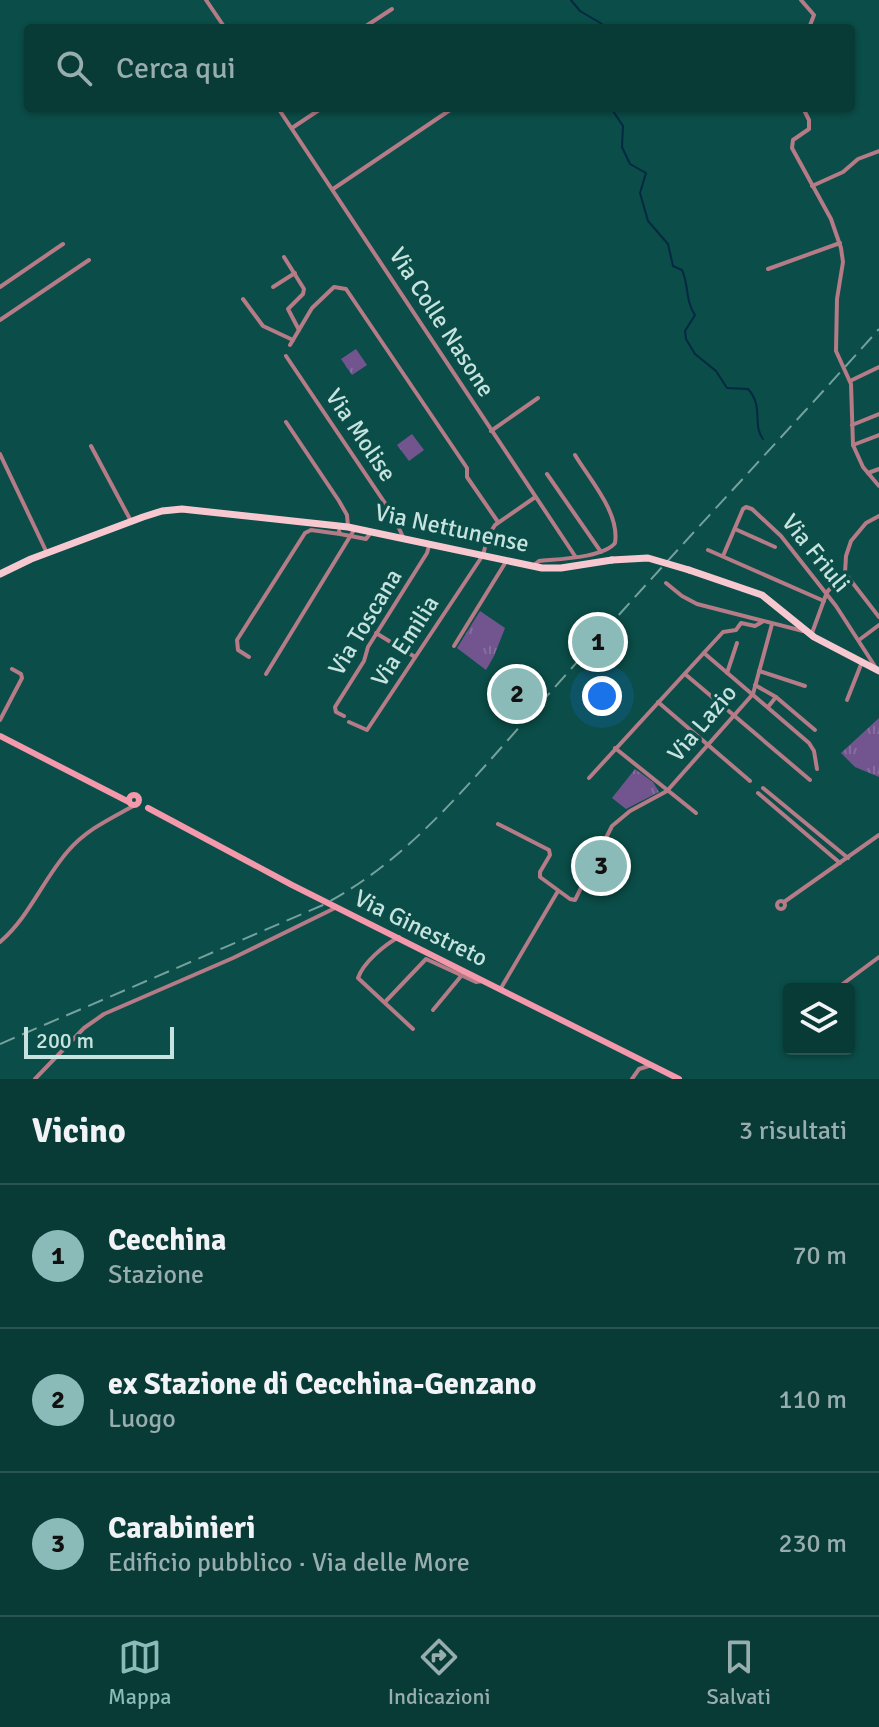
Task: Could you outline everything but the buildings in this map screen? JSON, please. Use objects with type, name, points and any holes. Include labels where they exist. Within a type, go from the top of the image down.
[{"type":"main road","name":"Via Nettunense","points":[[0,574],[131,521],[162,511],[187,509],[339,530],[372,531],[533,567],[561,568],[648,558],[762,595],[808,633],[878,670]]},
{"type":"street","points":[[206,0],[222,24]]},
{"type":"street","points":[[801,0],[814,15],[811,24]]},
{"type":"street","points":[[369,24],[392,9]]},
{"type":"street","name":"Via Colle Nasone","points":[[281,112],[575,556]]},
{"type":"street","points":[[292,128],[316,112]]},
{"type":"street","points":[[333,189],[447,112]]},
{"type":"street","points":[[804,112],[809,126],[807,131],[793,140],[791,146],[833,223],[840,243],[843,262],[837,299],[836,348],[838,360],[850,381],[853,445],[879,486]]},
{"type":"street","points":[[812,186],[843,172],[856,160],[879,151]]},
{"type":"street","points":[[768,269],[840,243]]},
{"type":"street","points":[[0,287],[63,244]]},
{"type":"street","points":[[284,257],[305,290],[287,310],[299,330]]},
{"type":"street","points":[[0,320],[89,260]]},
{"type":"street","points":[[273,287],[295,273]]},
{"type":"street","points":[[243,299],[261,324],[291,343],[312,308],[333,288],[341,287],[348,291],[467,468],[467,477],[498,522],[534,497]]},
{"type":"street","name":"Via Molise","points":[[286,356],[392,512],[403,537]]},
{"type":"street","points":[[850,381],[879,367]]},
{"type":"street","points":[[491,431],[538,398]]},
{"type":"street","points":[[852,425],[879,414]]},
{"type":"street","points":[[266,674],[352,530],[339,501],[286,422]]},
{"type":"street","points":[[853,445],[879,435]]},
{"type":"street","points":[[91,446],[131,521]]},
{"type":"street","points":[[0,454],[47,553]]},
{"type":"street","points":[[533,567],[538,562],[601,552],[612,547],[616,537],[612,516],[575,455]]},
{"type":"street","points":[[868,473],[879,469]]},
{"type":"street","points":[[547,474],[601,552]]},
{"type":"street","name":"Via Friuli","points":[[735,529],[746,507],[771,524],[859,640],[878,670]]},
{"type":"street","points":[[666,583],[697,604],[808,633],[826,595],[845,573],[851,541],[866,523],[879,516]]},
{"type":"street","name":"Via Emilia","points":[[349,722],[367,730],[483,555],[488,536],[498,522]]},
{"type":"street","points":[[723,556],[735,529],[775,547]]},
{"type":"street","points":[[249,657],[238,650],[237,640],[305,533],[311,530],[339,530]]},
{"type":"street","name":"Via Toscana","points":[[344,716],[336,712],[335,707],[364,661],[367,648],[427,553],[429,543]]},
{"type":"street","points":[[708,550],[824,601]]},
{"type":"street","points":[[454,646],[507,560]]},
{"type":"street","points":[[845,573],[879,617]]},
{"type":"street","points":[[817,599],[821,589]]},
{"type":"street","points":[[589,778],[724,631],[736,630],[743,622],[755,626],[762,622]]},
{"type":"street","name":"Via Lazio","points":[[558,891],[576,899],[608,831],[622,816],[667,791],[753,694],[772,624]]},
{"type":"street","points":[[859,640],[879,625]]},
{"type":"street","points":[[376,633],[415,657]]},
{"type":"street","points":[[727,673],[737,643]]},
{"type":"street","points":[[704,653],[811,746],[817,769]]},
{"type":"street","points":[[847,700],[862,662]]},
{"type":"street","points":[[0,720],[22,678],[12,669]]},
{"type":"street","points":[[759,671],[805,686]]},
{"type":"street","points":[[685,674],[810,780]]},
{"type":"street","points":[[755,685],[776,697],[815,730]]},
{"type":"street","points":[[768,707],[776,697]]},
{"type":"street","points":[[658,702],[750,781]]},
{"type":"street","name":"Via Ginestreto","points":[[0,736],[148,808],[679,1079]]},
{"type":"street","points":[[615,748],[696,813]]},
{"type":"street","points":[[763,788],[848,858]]},
{"type":"street","points":[[758,793],[840,863]]},
{"type":"street","points":[[0,942],[22,920],[70,849],[87,833],[134,802]]},
{"type":"street","points":[[498,824],[550,851],[539,876],[558,891],[501,988]]},
{"type":"street","points":[[784,902],[879,835]]},
{"type":"street","points":[[829,871],[832,856]]},
{"type":"street","points":[[35,1079],[84,1028],[104,1014],[233,958],[337,907]]},
{"type":"street","points":[[399,937],[377,954],[358,977],[413,1029]]},
{"type":"street","points":[[844,983],[879,957]]},
{"type":"street","points":[[386,1001],[426,959],[478,982],[484,980]]},
{"type":"street","points":[[433,1010],[462,975]]},
{"type":"street","points":[[632,1079],[639,1069],[652,1065]]},
{"type":"green space","points":[[356,349],[367,365],[352,375],[341,359]]},
{"type":"green space","points":[[412,434],[424,450],[409,461],[397,445]]},
{"type":"green space","points":[[480,611],[505,628],[486,670],[457,648]]},
{"type":"green space","points":[[879,718],[879,777],[855,767],[841,753]]},
{"type":"green space","points":[[635,769],[653,782],[659,792],[626,809],[612,798]]},
{"type":"waterway","points":[[571,0],[580,11],[602,24]]},
{"type":"waterway","points":[[614,112],[623,126],[622,147],[630,164],[646,173],[640,193],[648,221],[668,244],[673,266],[682,270],[684,276],[695,315],[685,331],[686,339],[695,354],[716,371],[727,388],[748,389],[753,395],[758,428],[763,439]]},
{"type":"railway","points":[[0,1044],[323,905],[397,855],[460,793],[879,329]]},
{"type":"place","name":"Cecchina","points":[[598,642]]},
{"type":"place","name":"ex Stazione di Cecchina-Genzano","points":[[517,694]]},
{"type":"place","name":"Carabinieri","points":[[601,866]]}]
